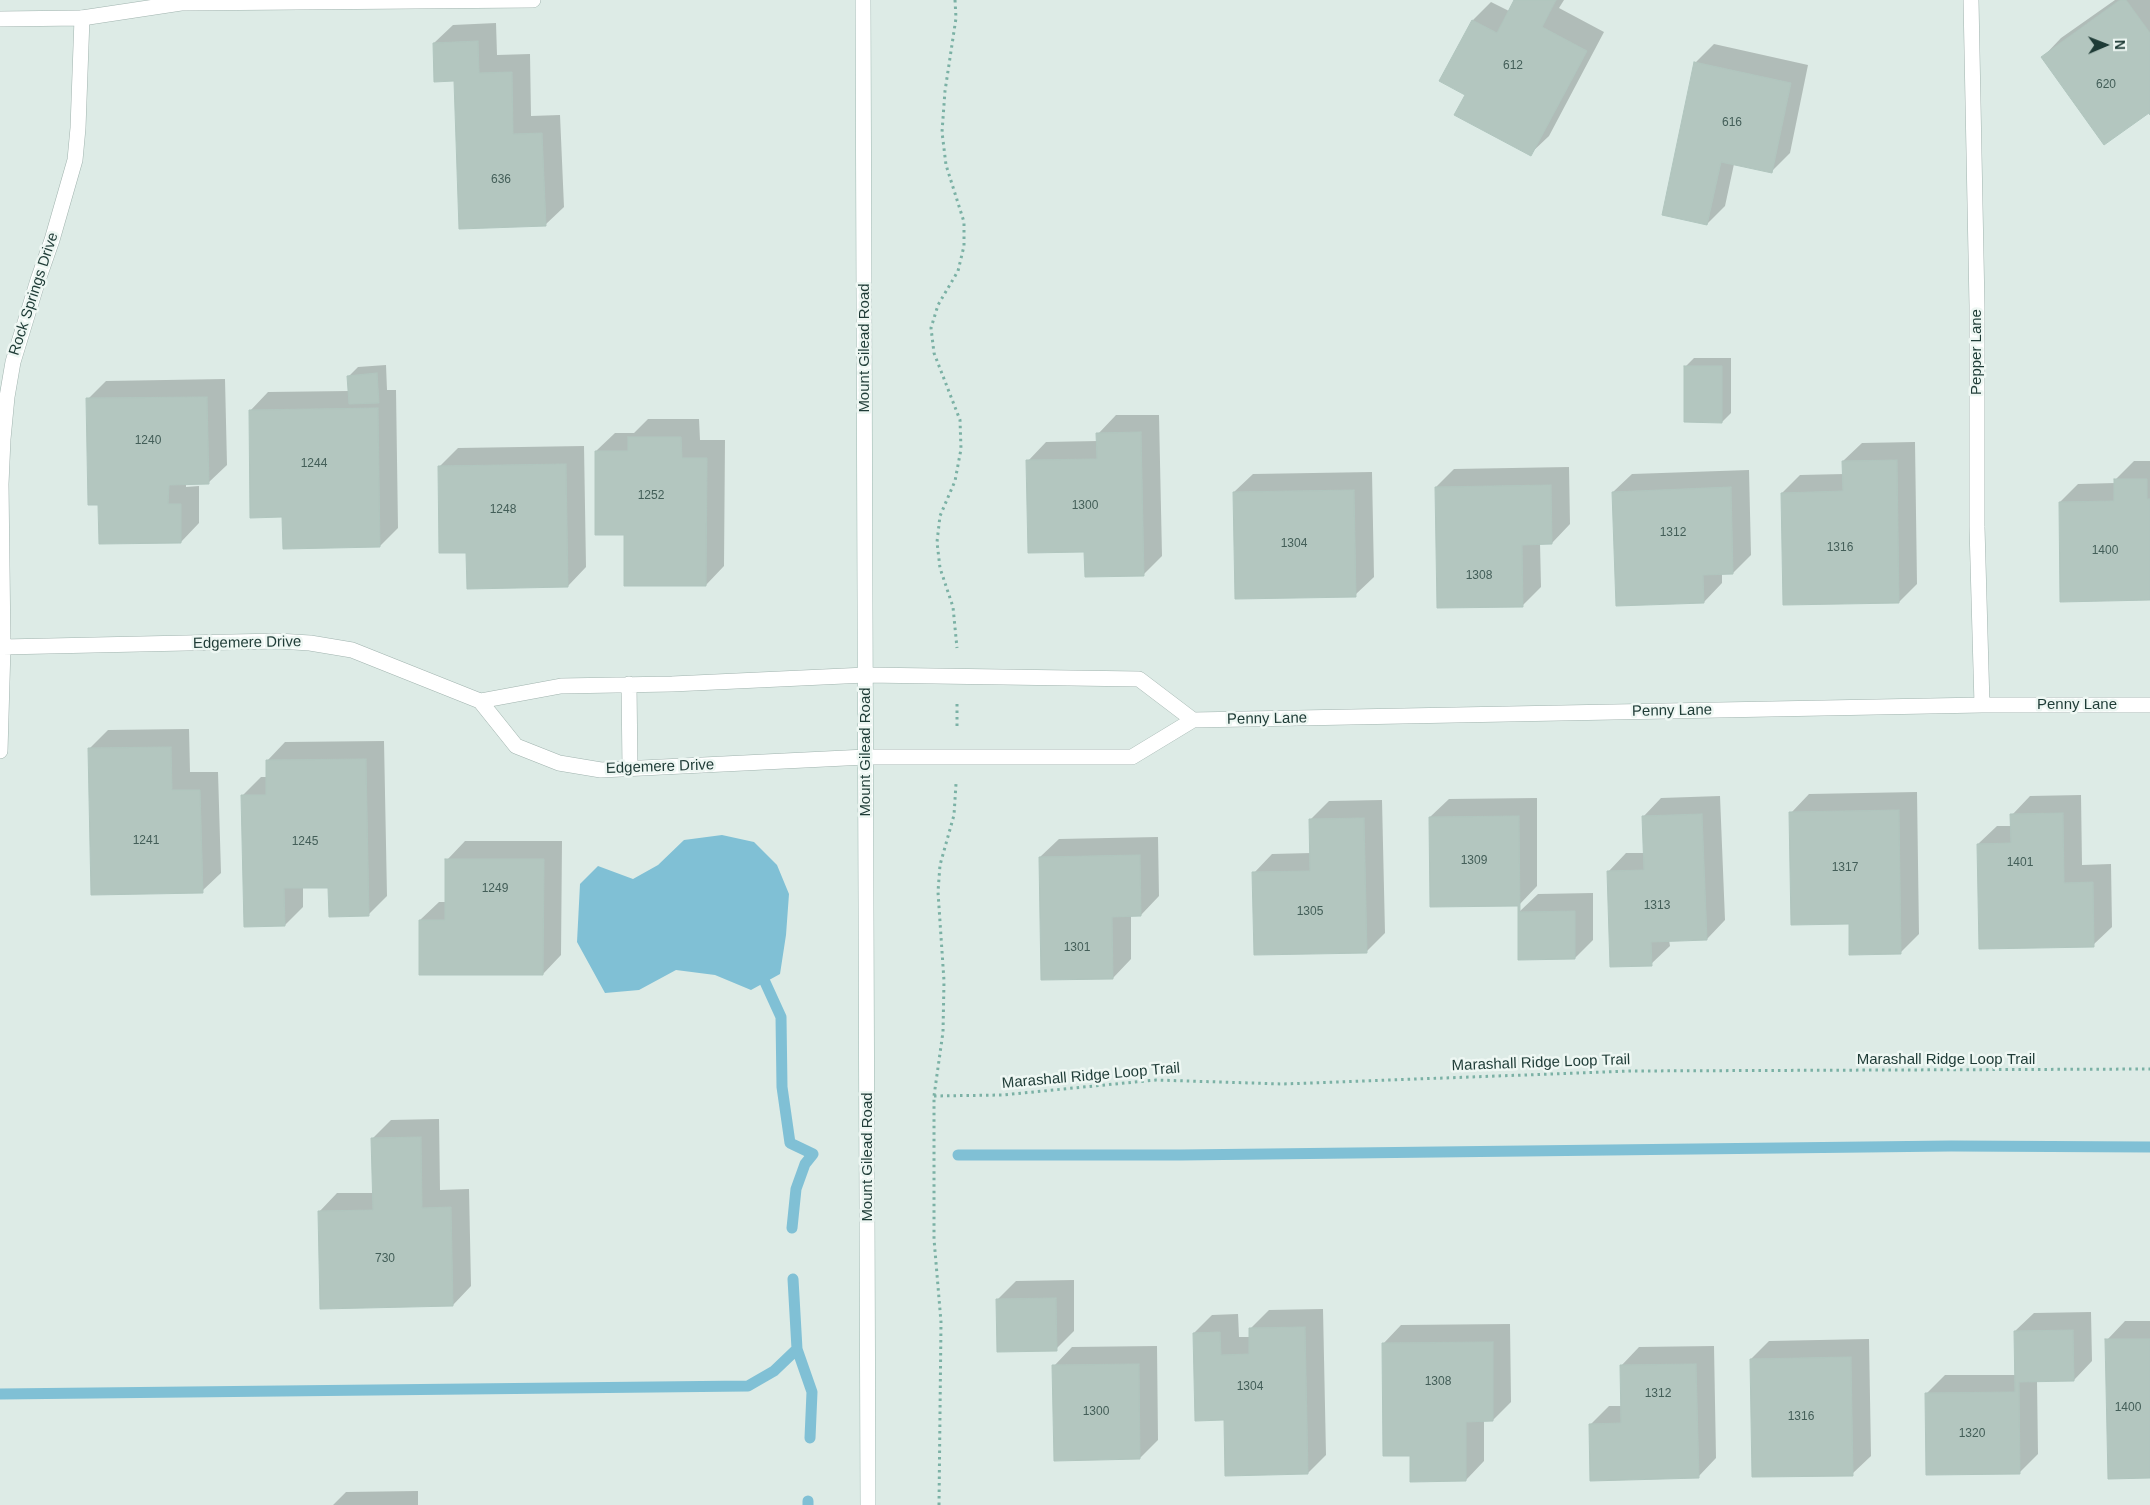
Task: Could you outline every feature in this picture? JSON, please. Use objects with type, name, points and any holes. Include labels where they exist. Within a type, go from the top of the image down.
[{"type":"street","points":[[0,19],[82,18],[181,3],[533,0]]},
{"type":"street","name":"Mount Gilead Road","points":[[863,0],[868,1505]]},
{"type":"street","name":"Pepper Lane","points":[[1971,0],[1977,306],[1977,528],[1982,705]]},
{"type":"street","name":"Rock Springs Drive","points":[[0,751],[3,647],[2,439],[13,362],[52,240],[74,160],[78,128],[82,18]]},
{"type":"street","name":"Edgemere Drive","points":[[3,647],[278,641],[310,643],[352,650],[480,701],[516,746],[559,763],[601,770],[866,757]]},
{"type":"street","points":[[480,701],[561,686],[866,675],[1139,679],[1194,720]]},
{"type":"street","points":[[629,684],[630,768]]},
{"type":"street","name":"Penny Lane","points":[[866,757],[1132,757],[1194,720],[1982,705],[2150,705]]},
{"type":"path","name":"Marashall Ridge Loop Trail","points":[[934,1096],[1002,1095],[1156,1080],[1283,1084],[1631,1071],[2150,1069]]},
{"type":"water","points":[[722,835],[754,842],[777,865],[789,894],[786,935],[780,974],[751,990],[715,975],[676,970],[639,990],[605,993],[577,942],[580,884],[598,866],[633,879],[658,865],[684,840]]},
{"type":"building","points":[[1514,0],[1556,0],[1542,27],[1587,51],[1531,156],[1454,115],[1465,95],[1439,81],[1472,20],[1497,33]]},
{"type":"building","points":[[2120,0],[2126,0],[2150,33],[2150,115],[2149,113],[2104,145],[2041,57]]},
{"type":"building","points":[[478,41],[479,73],[512,72],[513,134],[542,133],[546,226],[459,229],[454,81],[434,82],[433,43]]},
{"type":"building","points":[[1694,62],[1791,83],[1772,173],[1721,162],[1707,225],[1662,215]]},
{"type":"building","points":[[1684,366],[1722,366],[1722,423],[1684,422]]},
{"type":"building","points":[[377,373],[379,403],[349,404],[347,376]]},
{"type":"building","points":[[207,397],[209,484],[169,485],[168,504],[181,504],[181,543],[99,544],[98,505],[88,505],[86,398]]},
{"type":"building","points":[[378,408],[380,547],[283,549],[282,517],[250,518],[249,410]]},
{"type":"building","points":[[1141,432],[1144,576],[1085,577],[1084,552],[1028,553],[1026,460],[1097,459],[1096,433]]},
{"type":"building","points":[[628,437],[681,437],[682,458],[707,458],[706,586],[624,586],[624,535],[595,535],[595,451],[628,451]]},
{"type":"building","points":[[1897,460],[1899,603],[1783,605],[1781,493],[1843,491],[1842,461]]},
{"type":"building","points":[[566,464],[568,587],[467,589],[466,553],[439,553],[438,466]]},
{"type":"building","points":[[2114,479],[2147,479],[2147,499],[2150,499],[2150,600],[2060,602],[2059,502],[2114,501]]},
{"type":"building","points":[[1551,485],[1552,544],[1522,545],[1523,607],[1437,608],[1435,487]]},
{"type":"building","points":[[1731,487],[1733,574],[1703,575],[1704,603],[1616,606],[1612,492]]},
{"type":"building","points":[[1354,490],[1356,597],[1235,599],[1233,492]]},
{"type":"building","points":[[171,747],[172,790],[200,790],[203,893],[91,895],[88,748]]},
{"type":"building","points":[[366,759],[369,916],[329,917],[328,888],[284,888],[285,926],[244,927],[241,795],[266,795],[266,760]]},
{"type":"building","points":[[1899,810],[1901,954],[1849,955],[1849,924],[1791,925],[1789,812]]},
{"type":"building","points":[[2063,813],[2064,883],[2093,882],[2094,947],[1979,949],[1977,844],[2011,843],[2010,814]]},
{"type":"building","points":[[1702,814],[1707,940],[1651,942],[1652,966],[1610,967],[1607,871],[1644,870],[1642,816]]},
{"type":"building","points":[[1519,816],[1520,912],[1575,911],[1575,959],[1518,960],[1518,906],[1430,907],[1429,817]]},
{"type":"building","points":[[1364,818],[1367,953],[1254,955],[1252,872],[1310,871],[1309,819]]},
{"type":"building","points":[[1140,855],[1141,916],[1112,917],[1113,979],[1041,980],[1039,857]]},
{"type":"building","points":[[445,859],[544,859],[543,975],[419,975],[419,920],[445,920]]},
{"type":"building","points":[[421,1137],[422,1208],[451,1207],[453,1306],[320,1309],[318,1211],[373,1210],[371,1138]]},
{"type":"building","points":[[1056,1298],[1057,1351],[997,1352],[996,1299]]},
{"type":"building","points":[[1305,1327],[1308,1474],[1225,1476],[1224,1420],[1195,1421],[1193,1333],[1220,1332],[1221,1355],[1249,1354],[1249,1328]]},
{"type":"building","points":[[2073,1330],[2074,1381],[2019,1382],[2020,1474],[1926,1475],[1925,1393],[2015,1392],[2014,1331]]},
{"type":"building","points":[[2105,1339],[2150,1339],[2150,1478],[2108,1479]]},
{"type":"building","points":[[1493,1342],[1493,1421],[1466,1422],[1466,1481],[1410,1482],[1410,1456],[1383,1456],[1382,1343]]},
{"type":"building","points":[[1851,1357],[1853,1476],[1752,1477],[1750,1359]]},
{"type":"building","points":[[1139,1364],[1140,1459],[1054,1461],[1052,1365]]},
{"type":"building","points":[[1696,1364],[1699,1478],[1590,1481],[1589,1424],[1621,1423],[1620,1365]]},
{"type":"waterway","points":[[765,982],[781,1017],[782,1087],[790,1143],[813,1154],[805,1164],[796,1189],[792,1228]]},
{"type":"waterway","points":[[958,1155],[1181,1155],[1951,1146],[2150,1147]]},
{"type":"waterway","points":[[793,1279],[797,1349],[812,1392],[810,1438]]},
{"type":"waterway","points":[[0,1394],[748,1386],[774,1371],[797,1349]]}]
